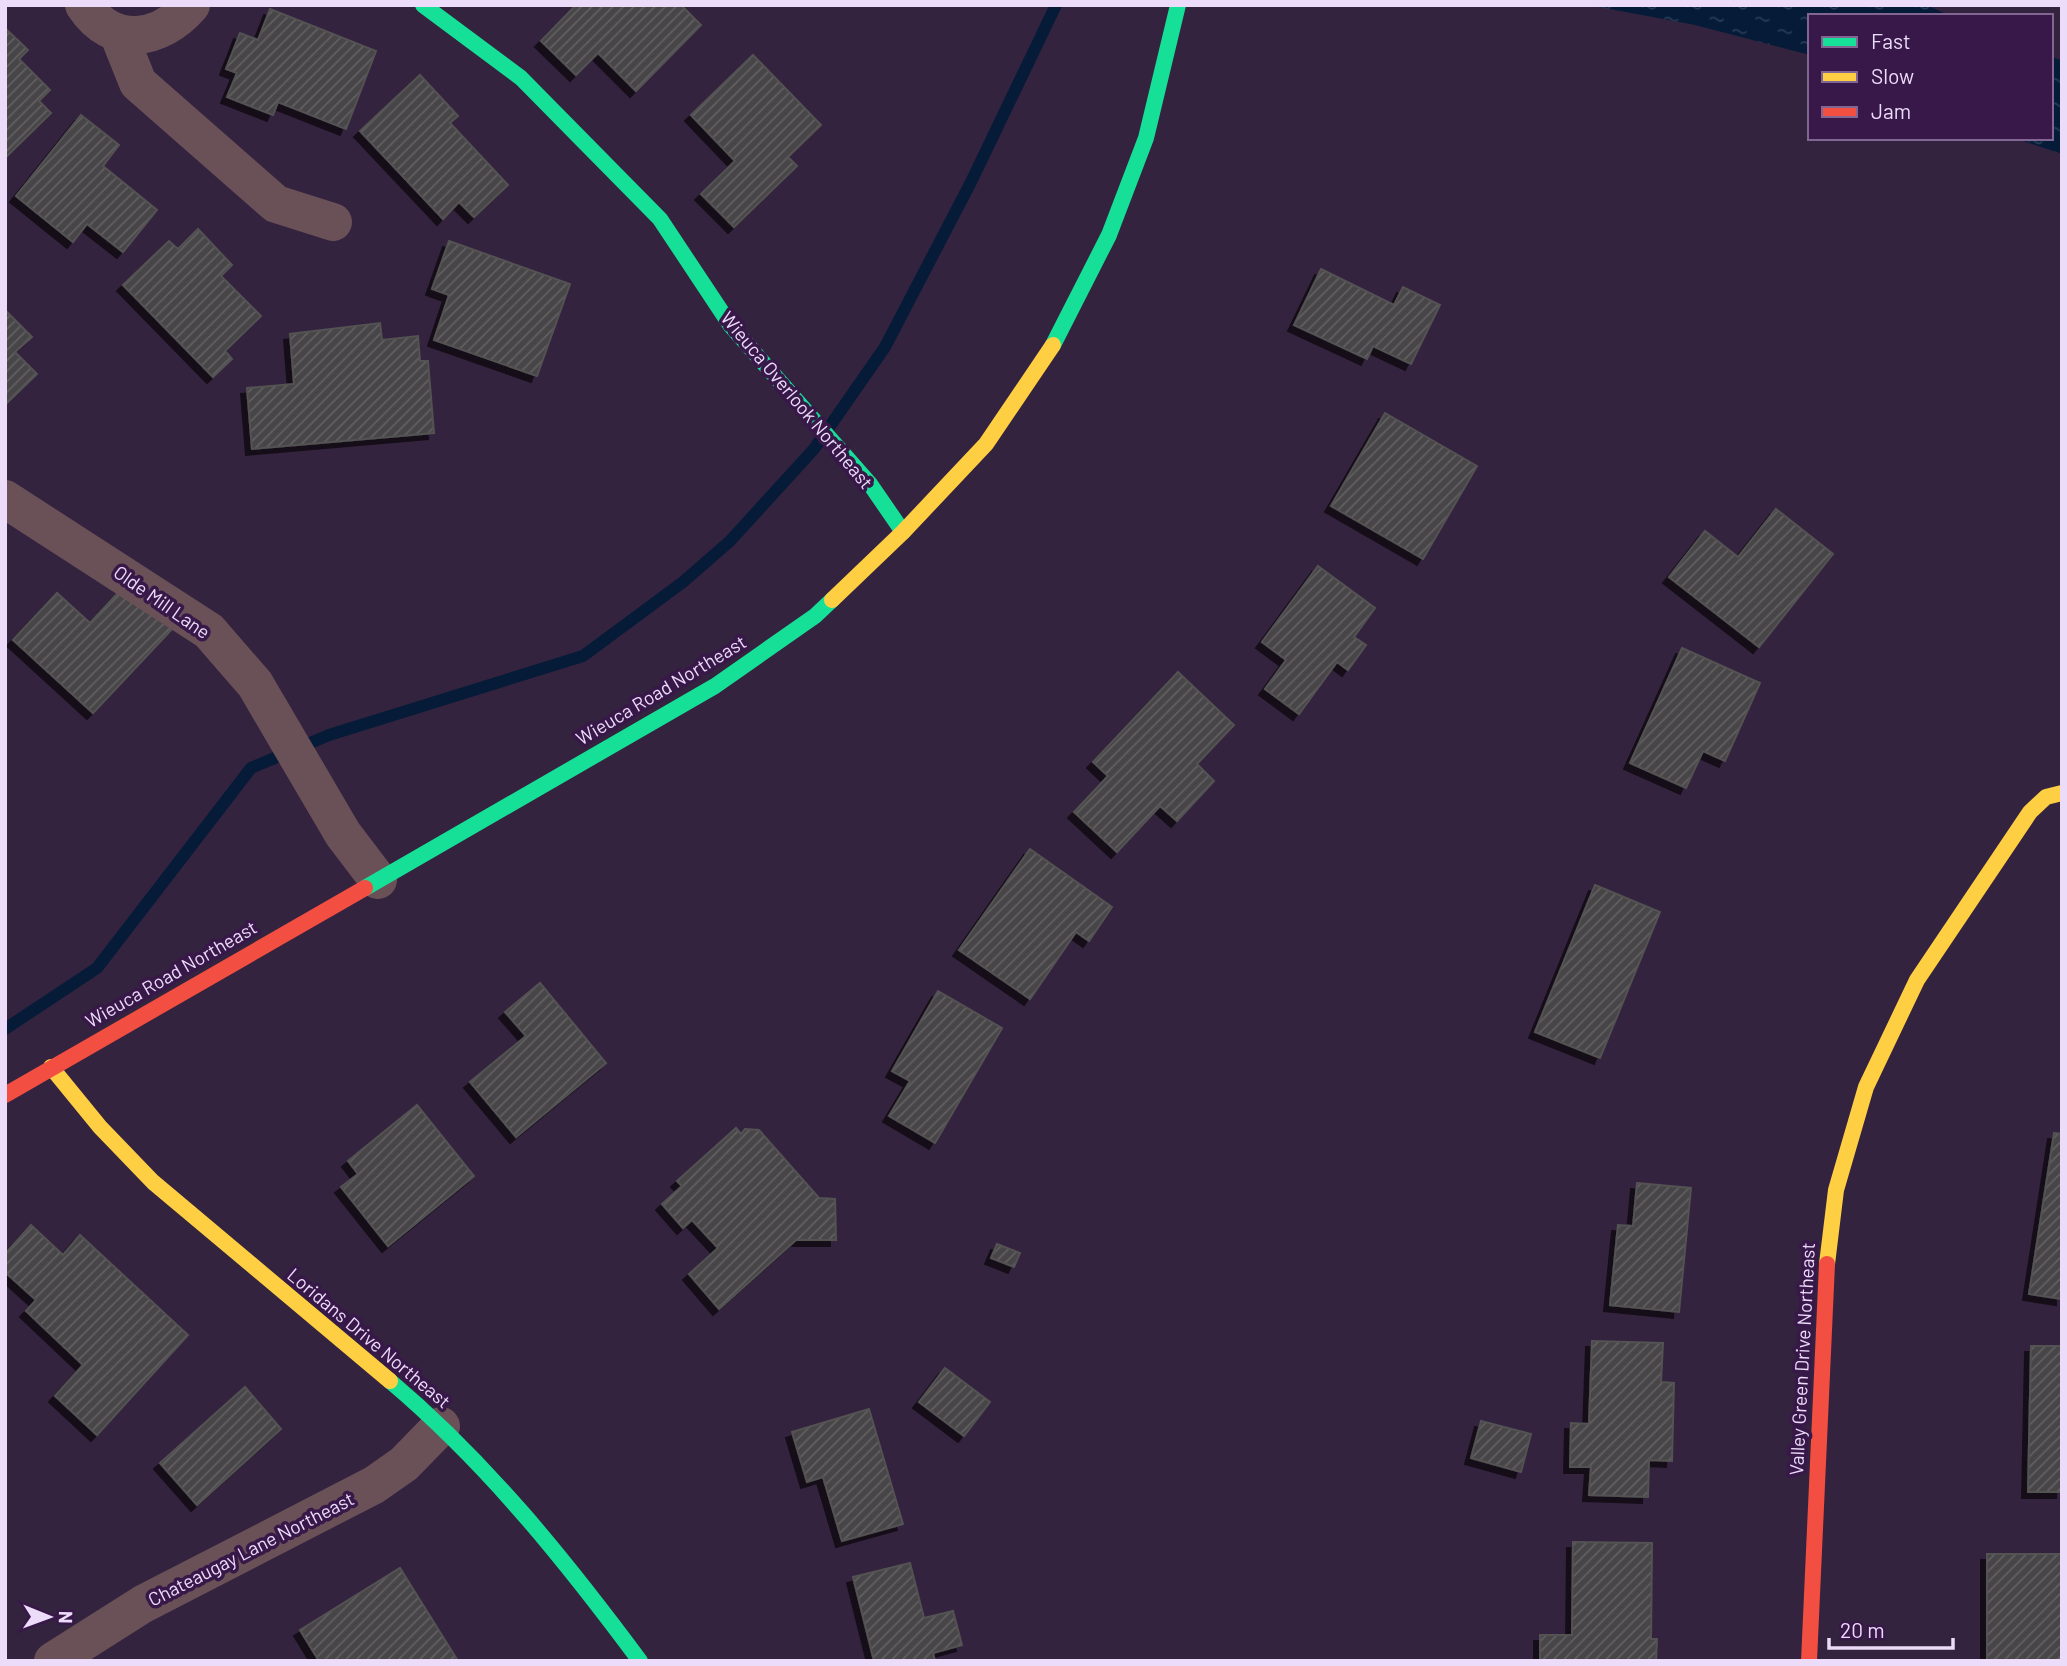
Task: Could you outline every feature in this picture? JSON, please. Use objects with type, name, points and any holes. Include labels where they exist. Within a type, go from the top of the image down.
[{"type":"street","points":[[84,5],[99,23],[118,33],[139,36],[160,32],[177,21],[191,5]]},
{"type":"street","name":"Wieuca Overlook Northeast","points":[[423,5],[521,78],[660,219],[741,337],[870,484],[903,532]]},
{"type":"street","name":"Wieuca Road Northeast","points":[[5,1095],[715,685],[816,616],[903,532],[986,444],[1054,343],[1109,235],[1146,138],[1178,5]]},
{"type":"street","points":[[118,33],[138,83],[276,204],[333,222]]},
{"type":"street","name":"Olde Mill Lane","points":[[5,499],[209,631],[255,684],[343,834],[378,880]]},
{"type":"street","name":"Valley Green Drive Northeast","points":[[1809,1661],[1825,1284],[1836,1190],[1866,1087],[1926,966],[2029,812],[2046,797],[2062,793]]},
{"type":"street","name":"Loridans Drive Northeast","points":[[51,1067],[98,1126],[153,1183],[441,1426],[509,1496],[559,1554],[640,1661]]},
{"type":"street","name":"Chateaugay Lane Northeast","points":[[53,1661],[144,1604],[374,1485],[404,1464],[441,1426]]},
{"type":"water","points":[[1588,5],[1926,5],[1946,14],[1808,14],[1808,54],[1695,25]]},
{"type":"water","points":[[2053,58],[2062,60],[2062,154],[2020,140],[2053,140]]},
{"type":"building","points":[[576,5],[681,5],[701,25],[636,91],[598,53],[576,75],[541,41]]},
{"type":"building","points":[[270,9],[376,51],[346,129],[278,102],[273,115],[227,97],[237,73],[226,69],[240,33],[258,40]]},
{"type":"building","points":[[5,28],[28,50],[19,59],[50,90],[39,101],[51,113],[5,158]]},
{"type":"building","points":[[753,55],[821,125],[788,157],[797,166],[734,227],[701,194],[735,161],[691,115]]},
{"type":"building","points":[[420,75],[458,116],[450,123],[508,185],[474,217],[459,202],[443,219],[360,131]]},
{"type":"building","points":[[81,115],[119,145],[103,166],[157,210],[123,252],[87,224],[73,242],[16,196]]},
{"type":"building","points":[[198,229],[232,265],[221,276],[261,316],[225,351],[232,359],[213,377],[123,285],[169,241],[178,249]]},
{"type":"building","points":[[449,241],[570,284],[537,376],[434,340],[449,295],[432,289]]},
{"type":"building","points":[[1321,269],[1394,305],[1403,287],[1440,305],[1411,364],[1373,346],[1367,359],[1294,325]]},
{"type":"building","points":[[5,310],[32,337],[15,352],[37,374],[5,405]]},
{"type":"building","points":[[380,323],[382,340],[418,336],[420,361],[428,361],[434,433],[252,449],[247,388],[294,384],[290,334]]},
{"type":"building","points":[[1385,413],[1477,466],[1423,559],[1331,506]]},
{"type":"building","points":[[1776,509],[1833,554],[1759,647],[1669,577],[1705,531],[1738,557]]},
{"type":"building","points":[[1318,566],[1375,608],[1354,637],[1366,645],[1348,670],[1337,662],[1299,714],[1265,689],[1286,660],[1262,642]]},
{"type":"building","points":[[127,583],[174,627],[93,713],[13,640],[57,593],[90,623]]},
{"type":"building","points":[[1682,648],[1760,683],[1725,761],[1703,751],[1686,788],[1630,763]]},
{"type":"building","points":[[1178,672],[1234,725],[1197,764],[1214,781],[1177,821],[1160,806],[1117,852],[1074,812],[1108,776],[1093,762]]},
{"type":"building","points":[[1030,849],[1112,907],[1089,941],[1076,932],[1030,999],[959,950]]},
{"type":"building","points":[[1595,885],[1660,912],[1600,1058],[1535,1032]]},
{"type":"building","points":[[540,983],[606,1063],[516,1137],[470,1082],[526,1036],[505,1012]]},
{"type":"building","points":[[938,991],[1002,1028],[935,1143],[889,1116],[910,1081],[892,1071]]},
{"type":"building","points":[[417,1105],[474,1176],[388,1246],[341,1187],[358,1174],[348,1161]]},
{"type":"building","points":[[736,1128],[741,1134],[745,1129],[759,1130],[819,1198],[835,1199],[836,1240],[796,1240],[719,1309],[689,1274],[718,1248],[692,1220],[683,1228],[662,1204],[682,1186],[677,1181]]},
{"type":"building","points":[[2054,1133],[2062,1134],[2062,1299],[2029,1294]]},
{"type":"building","points":[[1637,1183],[1691,1188],[1679,1312],[1610,1305],[1618,1225],[1633,1226]]},
{"type":"building","points":[[31,1225],[63,1255],[80,1235],[188,1335],[97,1435],[55,1396],[83,1365],[26,1311],[36,1300],[5,1272],[5,1254]]},
{"type":"building","points":[[997,1244],[1020,1253],[1014,1267],[991,1258]]},
{"type":"building","points":[[1592,1341],[1663,1343],[1661,1382],[1674,1383],[1672,1461],[1649,1460],[1648,1497],[1589,1495],[1591,1467],[1570,1467],[1571,1423],[1589,1424]]},
{"type":"building","points":[[2031,1346],[2062,1346],[2062,1492],[2028,1492]]},
{"type":"building","points":[[945,1368],[990,1402],[964,1436],[919,1402]]},
{"type":"building","points":[[245,1387],[281,1429],[197,1505],[160,1463]]},
{"type":"building","points":[[869,1409],[903,1524],[842,1541],[823,1477],[807,1482],[792,1432]]},
{"type":"building","points":[[1481,1421],[1531,1434],[1521,1472],[1471,1458]]},
{"type":"building","points":[[1573,1542],[1652,1543],[1651,1639],[1657,1639],[1656,1661],[1540,1661],[1540,1635],[1572,1635]]},
{"type":"building","points":[[1987,1554],[2062,1554],[2062,1661],[1987,1661]]},
{"type":"building","points":[[910,1563],[924,1618],[953,1611],[962,1645],[933,1653],[935,1661],[874,1661],[853,1577]]},
{"type":"building","points":[[400,1568],[458,1661],[319,1661],[300,1630]]},
{"type":"waterway","points":[[5,1029],[97,968],[251,768],[329,735],[583,656],[683,582],[730,541],[814,449],[885,347],[971,182],[1056,5]]},
{"type":"traffic: fast","points":[[423,5],[521,78],[660,219],[731,326],[870,484],[903,532]]},
{"type":"traffic: fast","points":[[1053,345],[1109,235],[1146,138],[1178,5]]},
{"type":"traffic: fast","points":[[365,888],[715,686],[815,616],[832,600]]},
{"type":"traffic: fast","points":[[390,1381],[426,1412],[492,1479],[554,1550],[640,1661]]},
{"type":"traffic: slow","points":[[832,600],[903,532],[986,444],[1053,345]]},
{"type":"traffic: slow","points":[[1827,1264],[1836,1190],[1866,1087],[1917,980],[2030,812],[2046,797],[2062,793]]},
{"type":"traffic: slow","points":[[51,1067],[100,1127],[153,1182],[390,1381]]},
{"type":"traffic: jam","points":[[5,1095],[365,888]]},
{"type":"traffic: jam","points":[[1809,1661],[1827,1264]]}]
